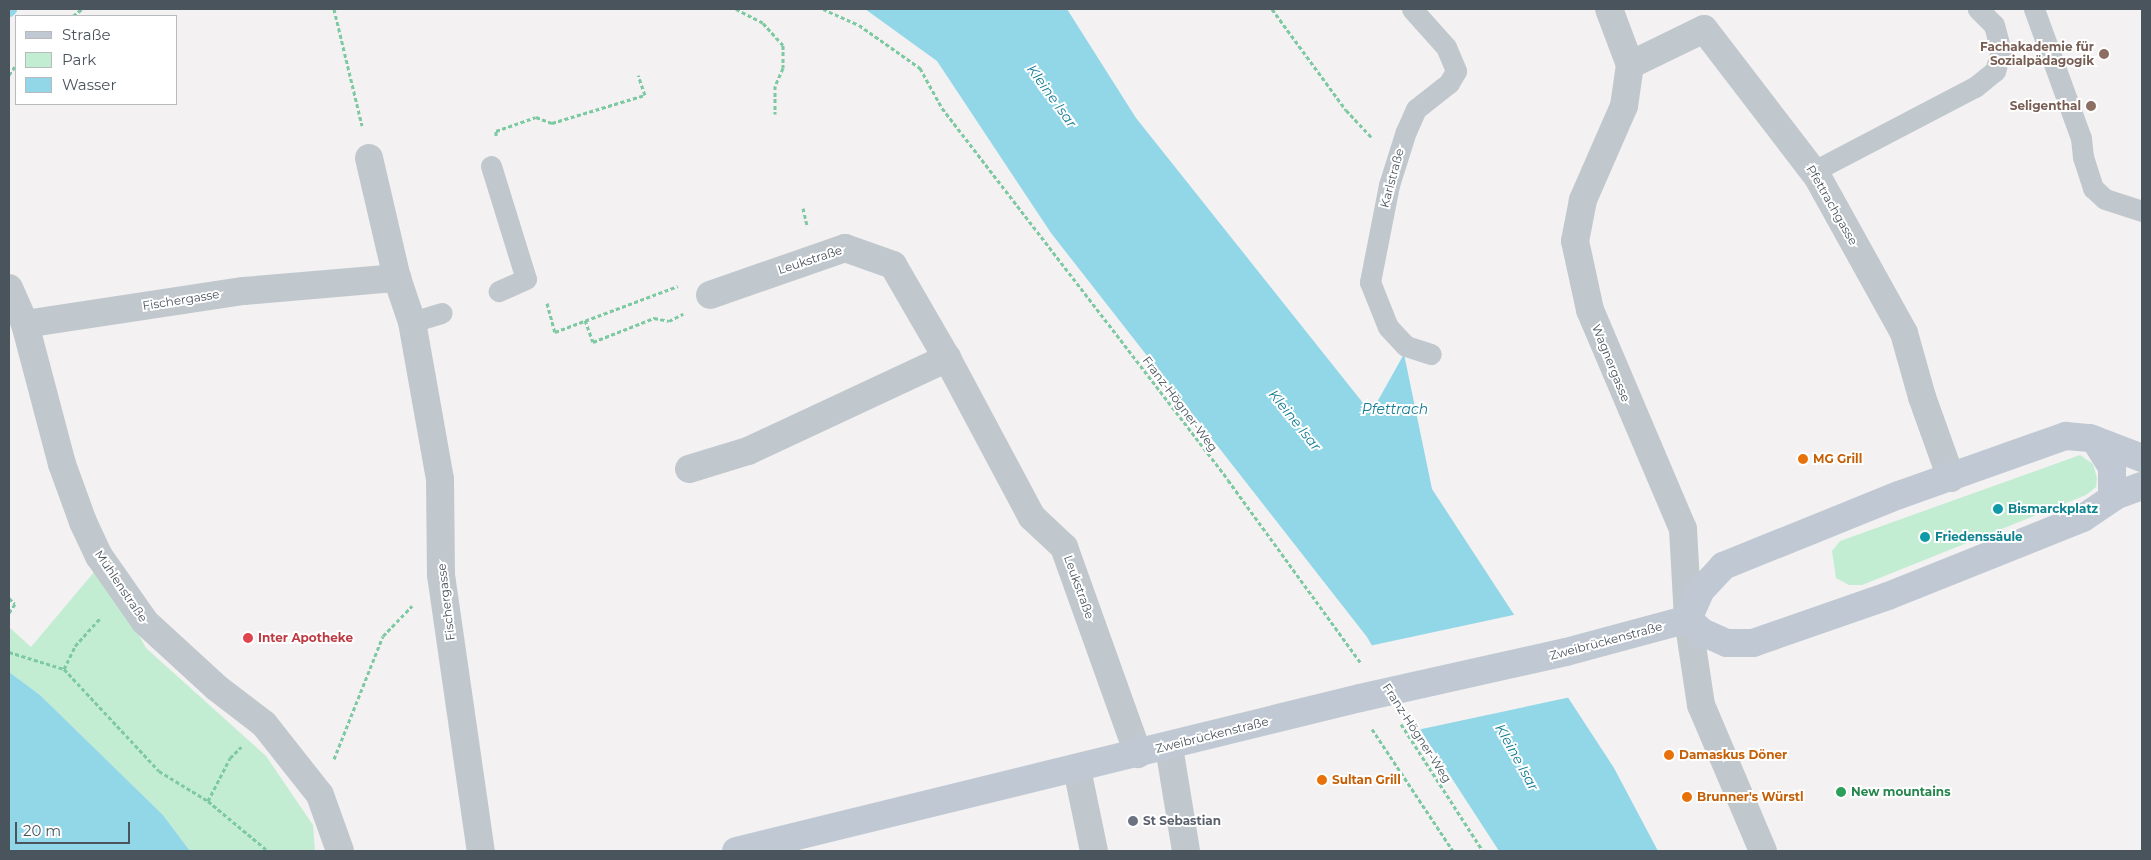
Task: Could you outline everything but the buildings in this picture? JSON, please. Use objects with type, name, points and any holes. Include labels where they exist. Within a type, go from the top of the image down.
[{"type":"street","points":[[1609,9],[1630,65]]},
{"type":"street","name":"Pfettrachgasse","points":[[1630,65],[1704,29],[1814,171],[1907,339],[1922,397],[1951,478]]},
{"type":"street","name":"Wagnergasse","points":[[1630,65],[1624,106],[1583,200],[1576,241],[1590,310],[1683,529],[1688,619],[1701,705],[1763,851]]},
{"type":"street","name":"Fischergasse","points":[[369,158],[397,278],[412,322],[440,479],[441,575],[480,851]]},
{"type":"street","name":"Leukstraße","points":[[700,303],[845,248],[893,265],[947,358],[1032,517],[1064,546],[1138,754]]},
{"type":"street","name":"Fischergasse","points":[[25,324],[224,294],[397,278]]},
{"type":"street","name":"Mühlenstraße","points":[[9,288],[25,324],[62,464],[80,514],[99,556],[145,622],[174,650],[264,724],[320,795],[340,851]]},
{"type":"street","points":[[689,468],[748,451],[947,358]]},
{"type":"street","points":[[2142,458],[2095,440],[2066,436],[1811,529],[1723,566],[1701,590],[1688,619],[1702,632],[1727,644],[1753,642],[1888,596],[2083,518],[2112,498],[2142,486]]},
{"type":"street","points":[[2095,440],[2112,467],[2112,498]]},
{"type":"street","name":"Zweibrückenstraße","points":[[736,851],[1077,769],[1356,699],[1566,652],[1688,619]]},
{"type":"street","points":[[1169,746],[1186,851]]},
{"type":"street","points":[[1077,769],[1094,851]]},
{"type":"lane","name":"Karlstraße","points":[[1412,9],[1446,47],[1456,70],[1449,83],[1416,109],[1396,162],[1370,282],[1388,327],[1406,346],[1429,346]]},
{"type":"lane","points":[[1814,171],[1975,87],[1995,71],[2001,51],[1994,25],[1978,9]]},
{"type":"lane","points":[[2034,9],[2081,138],[2083,158],[2093,188],[2105,199],[2142,211]]},
{"type":"lane","points":[[491,166],[526,279],[499,291]]},
{"type":"lane","points":[[412,322],[442,312]]},
{"type":"path","points":[[334,9],[369,158]]},
{"type":"path","points":[[736,9],[763,22],[783,45],[783,68],[775,86],[775,114]]},
{"type":"path","name":"Franz-Högner-Weg","points":[[823,9],[859,25],[920,68],[942,108],[1222,472],[1362,665]]},
{"type":"path","points":[[1272,9],[1346,110],[1396,162]]},
{"type":"path","points":[[491,166],[496,131],[536,117],[552,123],[645,95],[638,75]]},
{"type":"path","points":[[526,279],[544,294],[555,332],[586,320],[689,283],[700,303],[669,321],[654,318],[592,342],[586,320]]},
{"type":"path","points":[[320,795],[383,636],[441,575]]},
{"type":"path","points":[[64,669],[76,646],[112,605],[121,588]]},
{"type":"path","points":[[9,598],[16,604],[9,613]]},
{"type":"path","points":[[9,652],[64,669],[159,771],[208,801],[268,851]]},
{"type":"path","points":[[1356,699],[1453,851]]},
{"type":"path","name":"Franz-Högner-Weg","points":[[1395,715],[1483,851]]},
{"type":"path","points":[[208,801],[230,758],[264,724]]},
{"type":"green space","points":[[2080,455],[2093,464],[2097,478],[2096,487],[2086,495],[1862,585],[1849,585],[1836,578],[1832,551],[1840,541]]},
{"type":"green space","points":[[100,565],[146,648],[266,756],[313,825],[315,851],[190,851],[163,815],[40,695],[9,672],[9,627],[31,647]]},
{"type":"water","points":[[865,9],[1067,9],[1136,118],[1371,413],[1404,354],[1432,489],[1614,768],[1658,851],[1499,851],[1423,734],[1367,637],[1051,233],[937,61]]},
{"type":"water","points":[[9,672],[40,695],[163,815],[190,851],[9,851]]},
{"type":"pier","points":[[1518,614],[1571,697],[1417,730],[1369,646]]},
{"type":"place","name":"Fachakademie für Sozialpädagogik","points":[[2104,54]]},
{"type":"place","name":"Seligenthal","points":[[2091,106]]},
{"type":"place","name":"MG Grill","points":[[1803,459]]},
{"type":"place","name":"Bismarckplatz","points":[[1998,509]]},
{"type":"place","name":"Friedenssäule","points":[[1925,537]]},
{"type":"place","name":"Inter Apotheke","points":[[248,638]]},
{"type":"place","name":"Damaskus Döner","points":[[1669,755]]},
{"type":"place","name":"Sultan Grill","points":[[1322,780]]},
{"type":"place","name":"New mountains","points":[[1841,792]]},
{"type":"place","name":"Brunner's Würstl","points":[[1687,797]]},
{"type":"place","name":"St Sebastian","points":[[1133,821]]},
{"type":"water label","name":"Kleine Isar","points":[[1052,96]]},
{"type":"water label","name":"Pfettrach","points":[[1395,409]]},
{"type":"water label","name":"Kleine Isar","points":[[1295,420]]},
{"type":"water label","name":"Kleine Isar","points":[[1517,757]]}]
